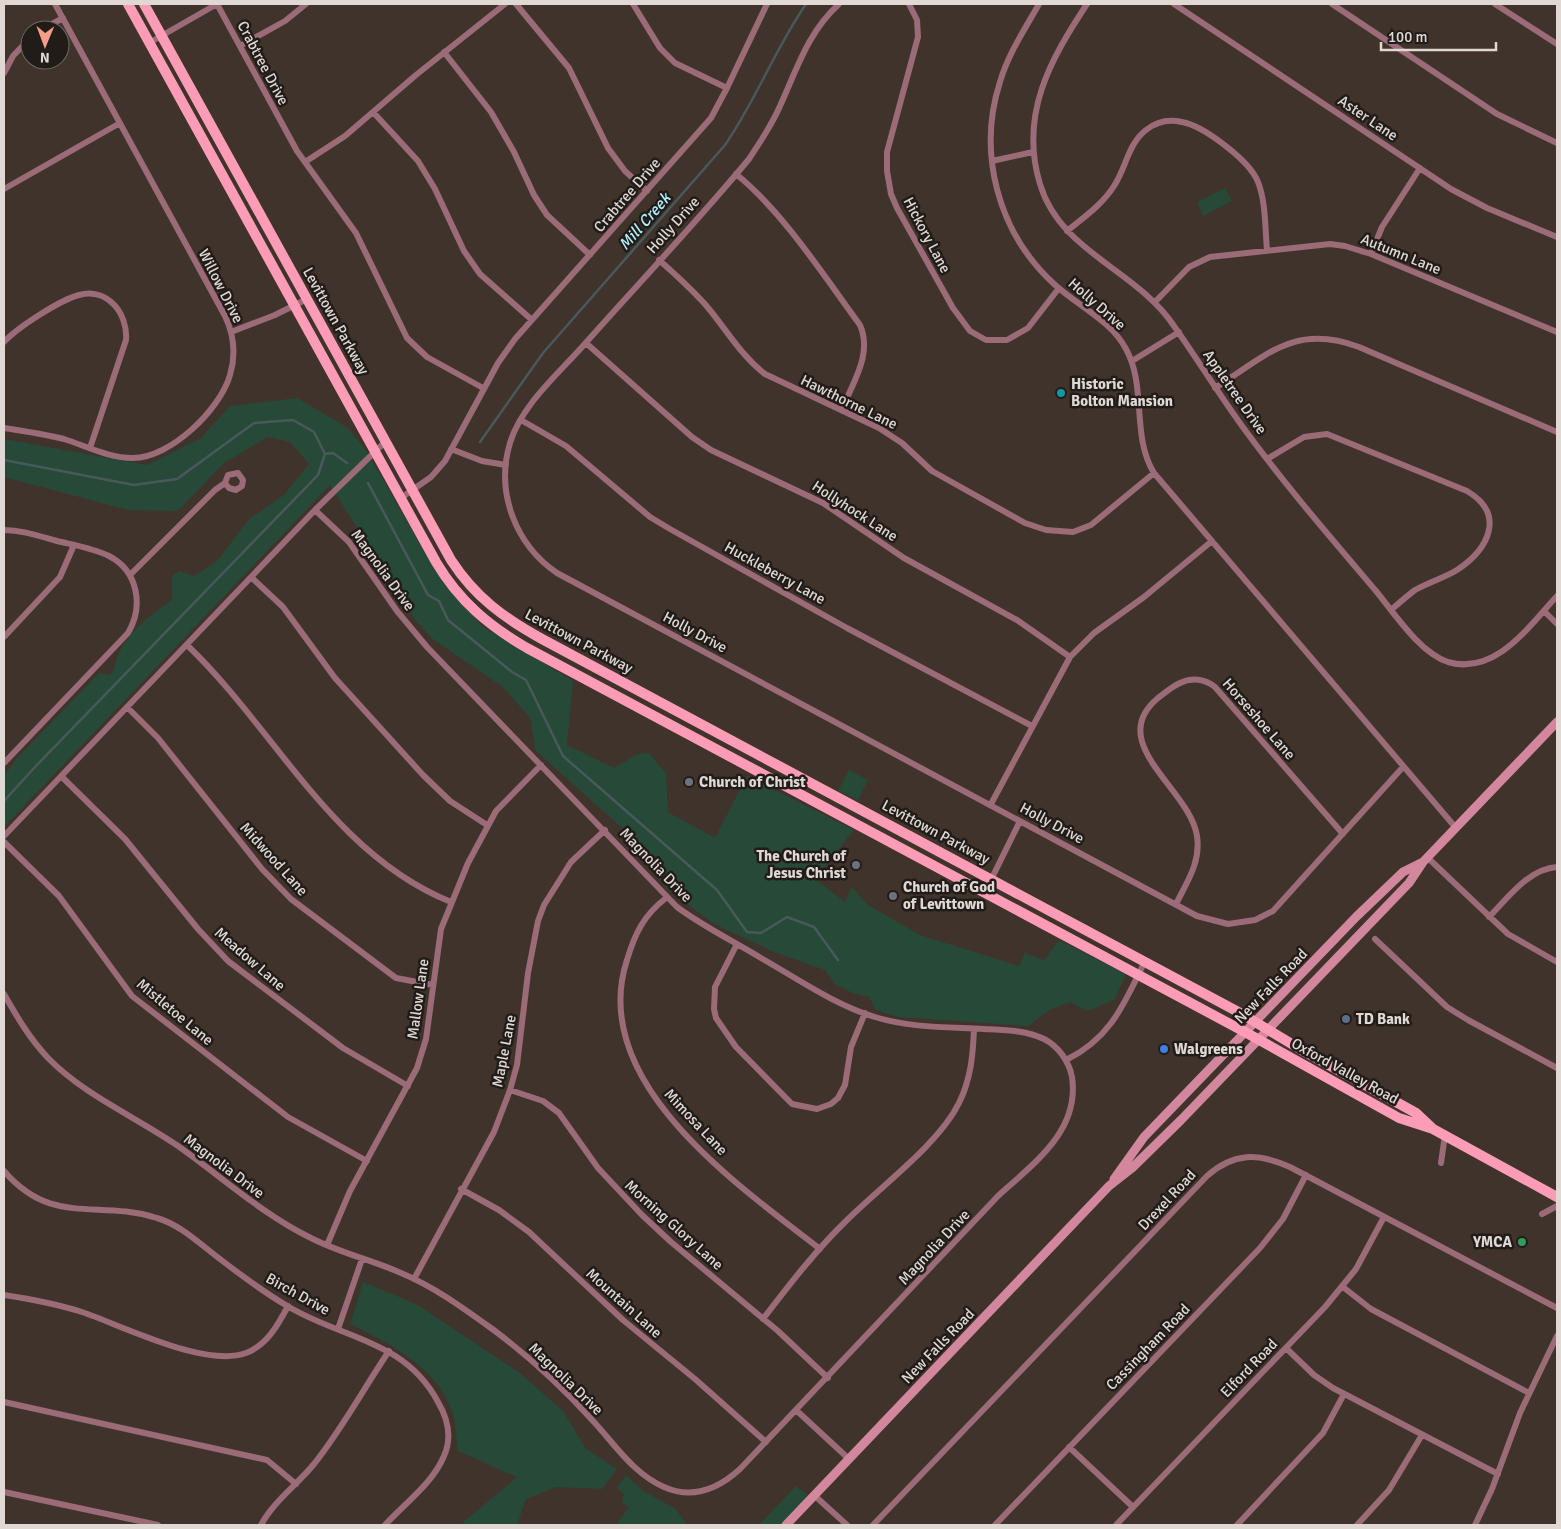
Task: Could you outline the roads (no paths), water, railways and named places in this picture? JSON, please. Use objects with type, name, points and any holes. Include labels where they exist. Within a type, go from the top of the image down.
[{"type":"main road","name":"Levittown Parkway","points":[[128,4],[401,498],[451,585],[470,608],[503,634],[1245,1032]]},
{"type":"main road","name":"Levittown Parkway","points":[[144,4],[413,490],[462,576],[484,601],[500,614],[542,639],[991,878],[1268,1029]]},
{"type":"main road","name":"New Falls Road","points":[[1109,1186],[1132,1168],[1174,1127],[1410,883],[1425,860],[1557,722]]},
{"type":"main road","name":"New Falls Road","points":[[786,1525],[1109,1186],[1144,1137],[1376,898],[1403,872],[1425,860]]},
{"type":"main road","name":"Oxford Valley Road","points":[[1268,1029],[1410,1110],[1432,1129]]},
{"type":"main road","name":"Oxford Valley Road","points":[[1245,1032],[1399,1118],[1432,1129],[1557,1196]]},
{"type":"street","name":"Willow Drive","points":[[4,428],[39,433],[114,456],[134,458],[154,454],[173,446],[207,413],[224,389],[233,364],[231,332],[225,316],[55,4]]},
{"type":"street","points":[[149,43],[217,4]]},
{"type":"street","name":"Crabtree Drive","points":[[217,4],[287,134],[356,233],[407,338],[426,357],[483,388]]},
{"type":"street","points":[[240,46],[285,22],[306,4]]},
{"type":"street","points":[[305,162],[345,136],[444,52],[505,4]]},
{"type":"street","points":[[516,4],[570,68],[608,148],[625,171],[647,191]]},
{"type":"street","points":[[633,4],[660,48],[675,63],[728,88]]},
{"type":"street","name":"Crabtree Drive","points":[[401,498],[438,470],[483,388],[503,356],[532,320],[710,118],[728,88],[767,4]]},
{"type":"street","name":"Holly Drive","points":[[839,4],[826,15],[810,38],[771,124],[736,174],[586,343],[521,420],[510,444],[506,465],[508,503],[514,522],[530,549],[557,574],[1205,919],[1228,924],[1241,923],[1265,916],[1282,903],[1402,766]]},
{"type":"street","name":"Hickory Lane","points":[[909,4],[918,20],[918,37],[890,138],[886,161],[889,184],[897,208],[964,326],[978,337],[991,340],[1006,340],[1022,333],[1059,288]]},
{"type":"street","name":"Holly Drive","points":[[1039,4],[1000,80],[992,115],[992,161],[1000,200],[1016,237],[1039,269],[1059,288],[1113,332],[1126,347],[1132,361],[1143,446],[1146,458],[1154,473],[1456,828]]},
{"type":"street","name":"Appletree Drive","points":[[1087,4],[1041,88],[1033,120],[1033,152],[1041,188],[1048,204],[1067,231],[1083,246],[1155,302],[1179,332],[1215,388],[1267,459],[1391,610],[1424,647],[1441,659],[1458,664],[1482,662],[1501,653],[1557,596]]},
{"type":"street","name":"Aster Lane","points":[[1174,4],[1465,198],[1557,237]]},
{"type":"street","points":[[1332,4],[1497,114],[1557,143]]},
{"type":"street","points":[[1495,4],[1557,44]]},
{"type":"street","points":[[59,20],[63,18]]},
{"type":"street","points":[[4,73],[13,56],[20,49]]},
{"type":"street","points":[[444,52],[491,112],[514,152],[534,195],[547,215],[590,256]]},
{"type":"street","points":[[373,112],[418,162],[435,189],[464,251],[480,274],[532,320]]},
{"type":"street","points":[[1067,231],[1109,194],[1120,177],[1138,137],[1153,125],[1172,121],[1196,127],[1233,152],[1253,172],[1261,192],[1267,250]]},
{"type":"street","points":[[4,189],[120,123]]},
{"type":"street","points":[[992,161],[1033,152]]},
{"type":"street","points":[[1371,254],[1382,227],[1420,168]]},
{"type":"street","points":[[736,174],[753,188],[778,215],[860,325],[865,343],[864,353],[842,410]]},
{"type":"street","name":"Autumn Lane","points":[[1155,302],[1178,276],[1198,261],[1223,254],[1330,244],[1346,246],[1371,254],[1557,332]]},
{"type":"street","name":"Hawthorne Lane","points":[[659,260],[680,278],[704,304],[756,368],[892,436],[932,471],[1030,525],[1054,532],[1073,532],[1091,525],[1154,473]]},
{"type":"street","points":[[4,342],[17,329],[80,295],[101,296],[114,304],[120,311],[126,325],[126,340],[90,448]]},
{"type":"street","points":[[231,332],[307,299]]},
{"type":"street","points":[[1132,361],[1179,332]]},
{"type":"street","points":[[1215,388],[1289,343],[1310,337],[1330,338],[1360,347],[1557,432]]},
{"type":"street","name":"Hollyhock Lane","points":[[586,343],[692,437],[712,450],[823,503],[896,553],[1018,620],[1070,657]]},
{"type":"street","name":"Huckleberry Lane","points":[[521,420],[577,454],[650,517],[670,529],[847,628],[1032,726]]},
{"type":"street","points":[[1267,459],[1304,437],[1327,434],[1467,491],[1480,500],[1488,513],[1490,528],[1486,541],[1478,552],[1459,569],[1416,590],[1391,610]]},
{"type":"street","points":[[4,836],[315,510],[386,441]]},
{"type":"street","points":[[451,449],[482,461],[506,465]]},
{"type":"street","points":[[130,575],[215,490],[225,483]]},
{"type":"street","name":"Magnolia Drive","points":[[4,994],[38,1047],[67,1075],[179,1147],[263,1210],[293,1229],[327,1245],[414,1279],[468,1312],[526,1356],[594,1422],[627,1460],[643,1474],[662,1486],[691,1493],[710,1489],[733,1475],[828,1378],[998,1196],[1040,1156],[1065,1127],[1071,1111],[1073,1096],[1071,1072],[1066,1060],[1051,1043],[1036,1035],[1020,1032],[918,1026],[894,1022],[864,1013],[826,994],[691,918],[666,898],[605,830],[410,628],[348,542],[315,510]]},
{"type":"street","points":[[4,530],[20,531],[109,556],[130,575],[135,586],[137,602],[135,618],[128,633],[4,763]]},
{"type":"street","points":[[990,804],[1070,657],[1094,634],[1144,597],[1212,541]]},
{"type":"street","points":[[4,637],[60,577],[74,545]]},
{"type":"street","points":[[252,578],[279,603],[335,678],[423,775],[450,801],[487,825]]},
{"type":"street","points":[[1544,611],[1557,624]]},
{"type":"street","points":[[187,645],[222,679],[339,825],[393,869],[422,889],[451,902]]},
{"type":"street","name":"Horseshoe Lane","points":[[1176,904],[1196,861],[1197,833],[1190,816],[1141,743],[1139,726],[1146,710],[1170,689],[1183,681],[1200,680],[1215,687],[1343,834]]},
{"type":"street","name":"Midwood Lane","points":[[127,707],[158,738],[262,869],[291,900],[396,978],[433,985]]},
{"type":"street","name":"Mallow Lane","points":[[327,1245],[347,1198],[417,1068],[426,1039],[438,941],[451,902],[487,825],[508,797],[541,765]]},
{"type":"street","name":"Meadow Lane","points":[[61,776],[125,839],[198,929],[228,961],[343,1048],[408,1086]]},
{"type":"street","points":[[985,892],[1020,821]]},
{"type":"street","name":"Maple Lane","points":[[414,1279],[461,1189],[494,1132],[510,1090],[516,1064],[528,973],[538,921],[544,905],[570,862],[605,830]]},
{"type":"street","name":"Mistletoe Lane","points":[[4,842],[59,896],[132,996],[288,1117],[367,1161]]},
{"type":"street","points":[[1425,860],[1520,942],[1557,962]]},
{"type":"street","points":[[1489,917],[1530,877],[1548,868],[1557,867]]},
{"type":"street","name":"Mimosa Lane","points":[[666,898],[651,911],[639,926],[621,982],[621,1024],[635,1066],[676,1123],[711,1158],[820,1249]]},
{"type":"street","points":[[1375,939],[1448,1007],[1468,1020],[1557,1068]]},
{"type":"street","points":[[737,944],[715,987],[714,1009],[716,1018],[736,1047],[792,1104],[817,1109],[831,1104],[838,1098],[845,1085],[851,1047],[864,1013]]},
{"type":"street","points":[[1066,1060],[1092,1045],[1106,1031],[1122,1007],[1145,961]]},
{"type":"street","points":[[763,1318],[820,1249],[846,1221],[926,1145],[953,1114],[964,1091],[970,1069],[974,1029]]},
{"type":"street","name":"Morning Glory Lane","points":[[510,1090],[543,1102],[559,1113],[598,1168],[642,1216],[763,1318],[828,1378]]},
{"type":"street","points":[[1441,1163],[1444,1135]]},
{"type":"street","name":"Drexel Road","points":[[873,1525],[1218,1166],[1240,1158],[1256,1157],[1281,1163],[1557,1308]]},
{"type":"street","name":"Birch Drive","points":[[4,1171],[26,1192],[44,1202],[74,1209],[129,1212],[164,1220],[192,1238],[244,1278],[288,1306],[309,1318],[390,1351],[416,1372],[434,1395],[446,1419],[448,1438],[443,1458],[430,1478],[385,1525]]},
{"type":"street","name":"Cassingham Road","points":[[995,1525],[1277,1229],[1306,1175]]},
{"type":"street","name":"Mountain Lane","points":[[461,1189],[499,1210],[529,1232],[629,1326],[695,1379],[766,1442]]},
{"type":"street","points":[[1542,1214],[1557,1206]]},
{"type":"street","name":"Elford Road","points":[[1116,1525],[1343,1287],[1356,1269],[1384,1217]]},
{"type":"street","points":[[338,1329],[362,1259]]},
{"type":"street","points":[[1343,1287],[1371,1309],[1530,1393]]},
{"type":"street","points":[[4,1295],[66,1308],[168,1344],[226,1356],[245,1354],[264,1343],[288,1306]]},
{"type":"street","points":[[1475,1525],[1498,1474],[1530,1393],[1557,1336]]},
{"type":"street","points":[[1286,1348],[1314,1375],[1344,1394],[1498,1474]]},
{"type":"street","points":[[261,1525],[272,1507],[296,1484],[324,1450],[390,1351]]},
{"type":"street","points":[[1237,1525],[1323,1433],[1344,1394]]},
{"type":"street","points":[[4,1402],[267,1460],[296,1484]]},
{"type":"street","points":[[796,1410],[849,1459]]},
{"type":"street","points":[[1358,1525],[1389,1490],[1422,1435]]},
{"type":"street","points":[[1069,1447],[1133,1507]]},
{"type":"street","points":[[4,1492],[158,1525]]},
{"type":"street","points":[[814,1496],[847,1525]]},
{"type":"waterway","name":"Mill Creek","points":[[480,442],[543,353],[725,145],[806,4]]},
{"type":"waterway","points":[[4,460],[134,485],[177,479],[254,423],[293,420],[314,432],[325,454],[318,475],[4,801]]},
{"type":"waterway","points":[[325,454],[333,453],[347,463]]},
{"type":"waterway","points":[[368,483],[428,595],[439,601],[448,620],[512,672],[526,680],[563,756],[717,890],[747,932],[761,933],[787,917],[814,927],[838,960]]},
{"type":"place","name":"Historic Bolton Mansion","points":[[1061,393]]},
{"type":"place","name":"Church of Christ","points":[[689,782]]},
{"type":"place","name":"The Church of Jesus Christ","points":[[856,865]]},
{"type":"place","name":"Church of God of Levittown","points":[[893,896]]},
{"type":"place","name":"TD Bank","points":[[1346,1019]]},
{"type":"place","name":"Walgreens","points":[[1164,1049]]},
{"type":"place","name":"YMCA","points":[[1522,1242]]}]
